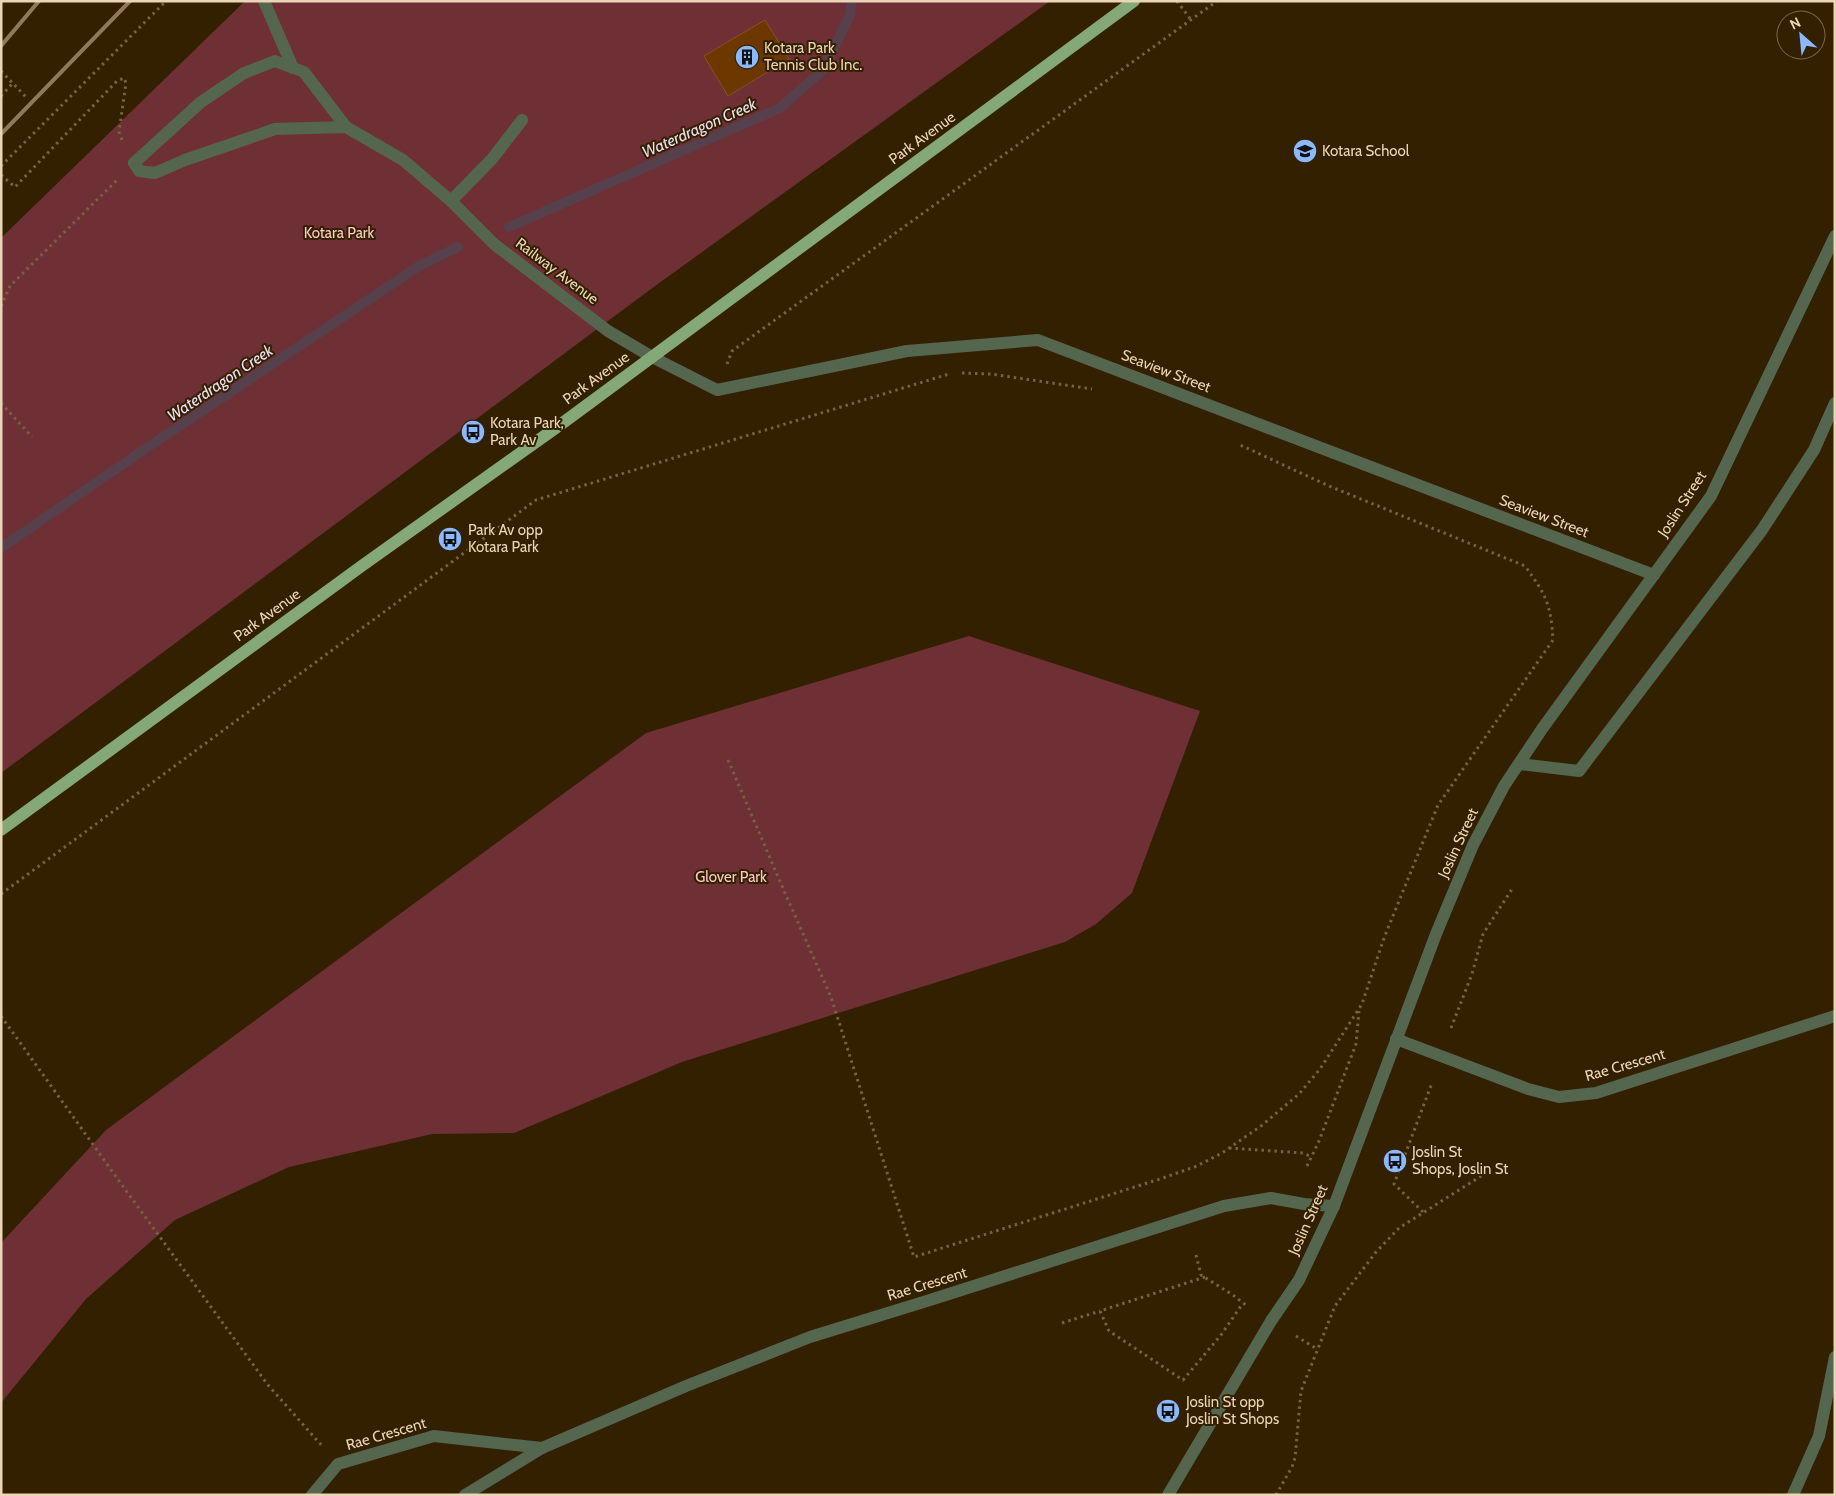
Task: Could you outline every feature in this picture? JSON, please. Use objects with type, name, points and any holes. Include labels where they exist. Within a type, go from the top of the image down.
[{"type":"main road","name":"Park Avenue","points":[[1,830],[363,564],[652,357],[1134,1]]},
{"type":"street","points":[[264,1],[293,68]]},
{"type":"street","points":[[276,61],[304,72],[346,127],[275,129],[185,160],[155,173],[139,171],[134,163],[201,102],[244,73],[276,61]]},
{"type":"street","points":[[450,201],[492,159],[522,120]]},
{"type":"street","name":"Railway Avenue","points":[[346,127],[403,160],[450,201],[494,244],[608,331],[652,357]]},
{"type":"street","name":"Joslin Street","points":[[1168,1495],[1271,1321],[1299,1280],[1334,1206],[1436,934],[1473,845],[1504,786],[1547,721],[1710,496],[1835,236]]},
{"type":"street","name":"Seaview Street","points":[[717,390],[906,351],[1038,340],[1654,575]]},
{"type":"street","points":[[652,357],[717,390]]},
{"type":"street","points":[[1519,764],[1579,771],[1762,530],[1814,450],[1835,403]]},
{"type":"street","name":"Rae Crescent","points":[[1396,1039],[1528,1089],[1559,1097],[1596,1093],[1835,1016]]},
{"type":"street","name":"Rae Crescent","points":[[465,1495],[542,1448],[686,1386],[810,1337],[1224,1206],[1272,1198],[1304,1204],[1334,1206]]},
{"type":"street","points":[[1793,1495],[1819,1436],[1835,1357]]},
{"type":"street","name":"Rae Crescent","points":[[312,1495],[338,1464],[434,1436],[542,1448]]},
{"type":"path","points":[[1,166],[166,1]]},
{"type":"path","points":[[1177,1],[1191,20]]},
{"type":"path","points":[[717,390],[732,352],[1217,1]]},
{"type":"path","points":[[1,71],[26,97]]},
{"type":"path","points":[[1,175],[14,187],[116,81],[124,78],[126,83],[119,132],[123,142]]},
{"type":"path","points":[[1,96],[13,83]]},
{"type":"path","points":[[1,306],[10,286],[134,163]]},
{"type":"path","points":[[1,894],[536,500],[954,372],[990,374],[1098,390]]},
{"type":"path","points":[[1,403],[32,437]]},
{"type":"path","points":[[728,760],[784,893],[831,997],[914,1257],[1197,1166],[1229,1148],[1261,1126],[1299,1094],[1320,1069],[1359,1009],[1384,938],[1438,805],[1553,640],[1552,616],[1544,591],[1525,566],[1329,486],[1231,441]]},
{"type":"path","points":[[1451,1028],[1472,974],[1483,934],[1512,889]]},
{"type":"path","points":[[1307,1166],[1356,1044],[1359,1009]]},
{"type":"path","points":[[1,1016],[268,1385],[338,1464]]},
{"type":"path","points":[[1423,1212],[1394,1184],[1432,1082]]},
{"type":"path","points":[[1229,1148],[1303,1153],[1312,1157]]},
{"type":"path","points":[[1276,1495],[1295,1458],[1301,1391],[1335,1306],[1376,1252],[1399,1228],[1489,1172]]},
{"type":"path","points":[[1196,1255],[1201,1275],[1247,1306]]},
{"type":"path","points":[[1062,1323],[1205,1277]]},
{"type":"path","points":[[1100,1310],[1109,1330],[1183,1380],[1221,1335],[1243,1303]]},
{"type":"path","points":[[1296,1336],[1317,1349]]},
{"type":"green space","name":"Kotara Park","points":[[245,1],[1050,1],[655,286],[1,773],[1,238]]},
{"type":"green space","name":"Glover Park","points":[[969,636],[1200,711],[1132,893],[1096,924],[1065,942],[682,1062],[514,1133],[432,1134],[289,1167],[175,1220],[86,1299],[1,1403],[1,1243],[106,1130],[646,733]]},
{"type":"building","name":"Kotara Park Tennis Club Inc.","points":[[765,20],[789,59],[728,96],[704,56]]},
{"type":"waterway","name":"Waterdragon Creek","points":[[509,227],[780,108],[823,70],[850,15],[852,1]]},
{"type":"waterway","name":"Waterdragon Creek","points":[[1,548],[142,451],[419,266],[458,247]]},
{"type":"railway","points":[[1,46],[39,1]]},
{"type":"railway","points":[[1,134],[130,1]]},
{"type":"place","name":"Kotara Park Tennis Club Inc.","points":[[747,57]]},
{"type":"place","name":"Kotara School","points":[[1305,151]]},
{"type":"place","name":"Kotara Park, Park Av","points":[[473,432]]},
{"type":"place","name":"Park Av opp Kotara Park","points":[[450,539]]},
{"type":"place","name":"Joslin St Shops, Joslin St","points":[[1395,1161]]},
{"type":"place","name":"Joslin St opp Joslin St Shops","points":[[1168,1411]]}]
